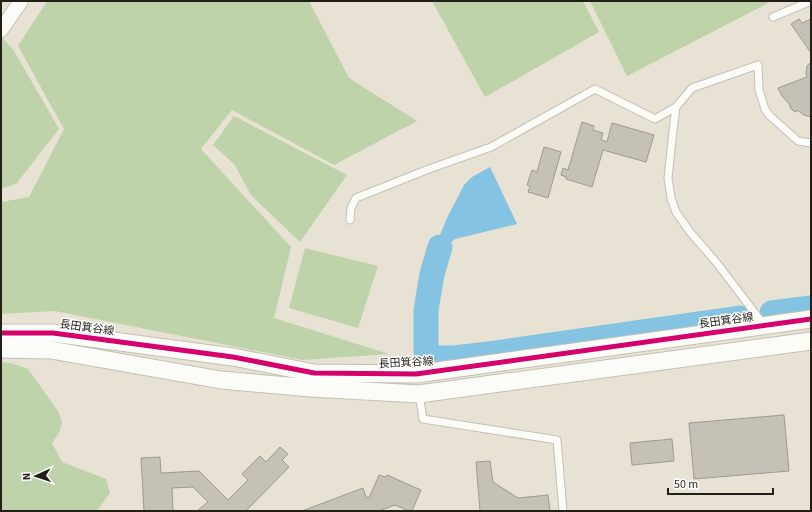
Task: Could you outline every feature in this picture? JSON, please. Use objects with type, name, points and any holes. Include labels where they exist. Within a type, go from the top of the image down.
[{"type":"street","points":[[1,30],[21,1]]},
{"type":"street","name":"長田箕谷線","points":[[1,333],[53,333],[233,357],[314,373],[416,374],[811,319]]},
{"type":"street","points":[[1,349],[51,350],[221,380],[311,388],[419,394],[811,341]]},
{"type":"lane","points":[[773,17],[811,1]]},
{"type":"lane","points":[[350,220],[351,208],[356,198],[436,166],[491,147],[595,89],[655,119],[676,107],[692,88],[758,65],[759,90],[765,109],[769,115],[798,140],[811,143]]},
{"type":"lane","points":[[676,107],[672,131],[668,178],[671,198],[676,212],[690,232],[716,262],[764,325]]},
{"type":"lane","points":[[419,394],[423,419],[557,440],[563,511]]},
{"type":"green space","points":[[47,1],[309,1],[349,78],[417,121],[334,165],[232,110],[201,149],[291,247],[274,318],[389,354],[303,360],[55,311],[1,314],[1,202],[29,197],[64,129],[18,46]]},
{"type":"green space","points":[[432,1],[583,1],[599,32],[485,97]]},
{"type":"green space","points":[[590,1],[772,1],[627,76]]},
{"type":"green space","points":[[1,36],[14,51],[59,129],[16,184],[1,189]]},
{"type":"green space","points":[[234,116],[347,175],[300,242],[251,195],[234,164],[213,145]]},
{"type":"green space","points":[[305,248],[378,266],[358,328],[289,308]]},
{"type":"green space","points":[[1,362],[11,363],[28,369],[58,411],[62,423],[59,433],[52,443],[62,462],[106,479],[110,493],[97,511],[1,511]]},
{"type":"water","points":[[490,167],[517,224],[455,239],[444,248],[436,245],[447,218],[464,185],[472,177]]},
{"type":"building","points":[[799,19],[802,23],[811,19],[811,53],[791,24]]},
{"type":"building","points":[[811,62],[811,117],[804,115],[797,110],[796,112],[792,110],[778,88],[807,77],[807,66]]},
{"type":"building","points":[[582,122],[594,126],[593,130],[603,133],[601,140],[607,142],[612,123],[654,135],[646,162],[603,150],[592,187],[566,179],[566,177],[561,175],[563,168],[568,170]]},
{"type":"building","points":[[544,147],[561,152],[548,198],[528,192],[530,186],[527,185],[532,170],[537,172]]},
{"type":"building","points":[[784,415],[789,471],[694,479],[689,423]]},
{"type":"building","points":[[672,439],[674,461],[632,465],[630,443]]},
{"type":"building","points":[[280,447],[288,454],[282,460],[289,467],[246,511],[198,511],[208,502],[193,487],[172,488],[173,511],[144,511],[141,458],[160,457],[161,473],[199,471],[228,500],[248,480],[242,474],[260,456],[266,462]]},
{"type":"building","points":[[490,461],[493,482],[518,498],[548,495],[550,511],[480,511],[476,462]]},
{"type":"building","points":[[379,475],[385,477],[387,475],[421,490],[412,511],[395,505],[379,511],[302,511],[363,488],[366,497],[369,498]]},
{"type":"waterway","points":[[440,247],[432,274],[426,310],[426,352],[431,358],[454,358],[488,354],[740,318]]},
{"type":"waterway","points":[[772,313],[811,308]]},
{"type":"cycle path","points":[[1,333],[53,333],[233,357],[314,373],[416,374],[811,319]]}]
